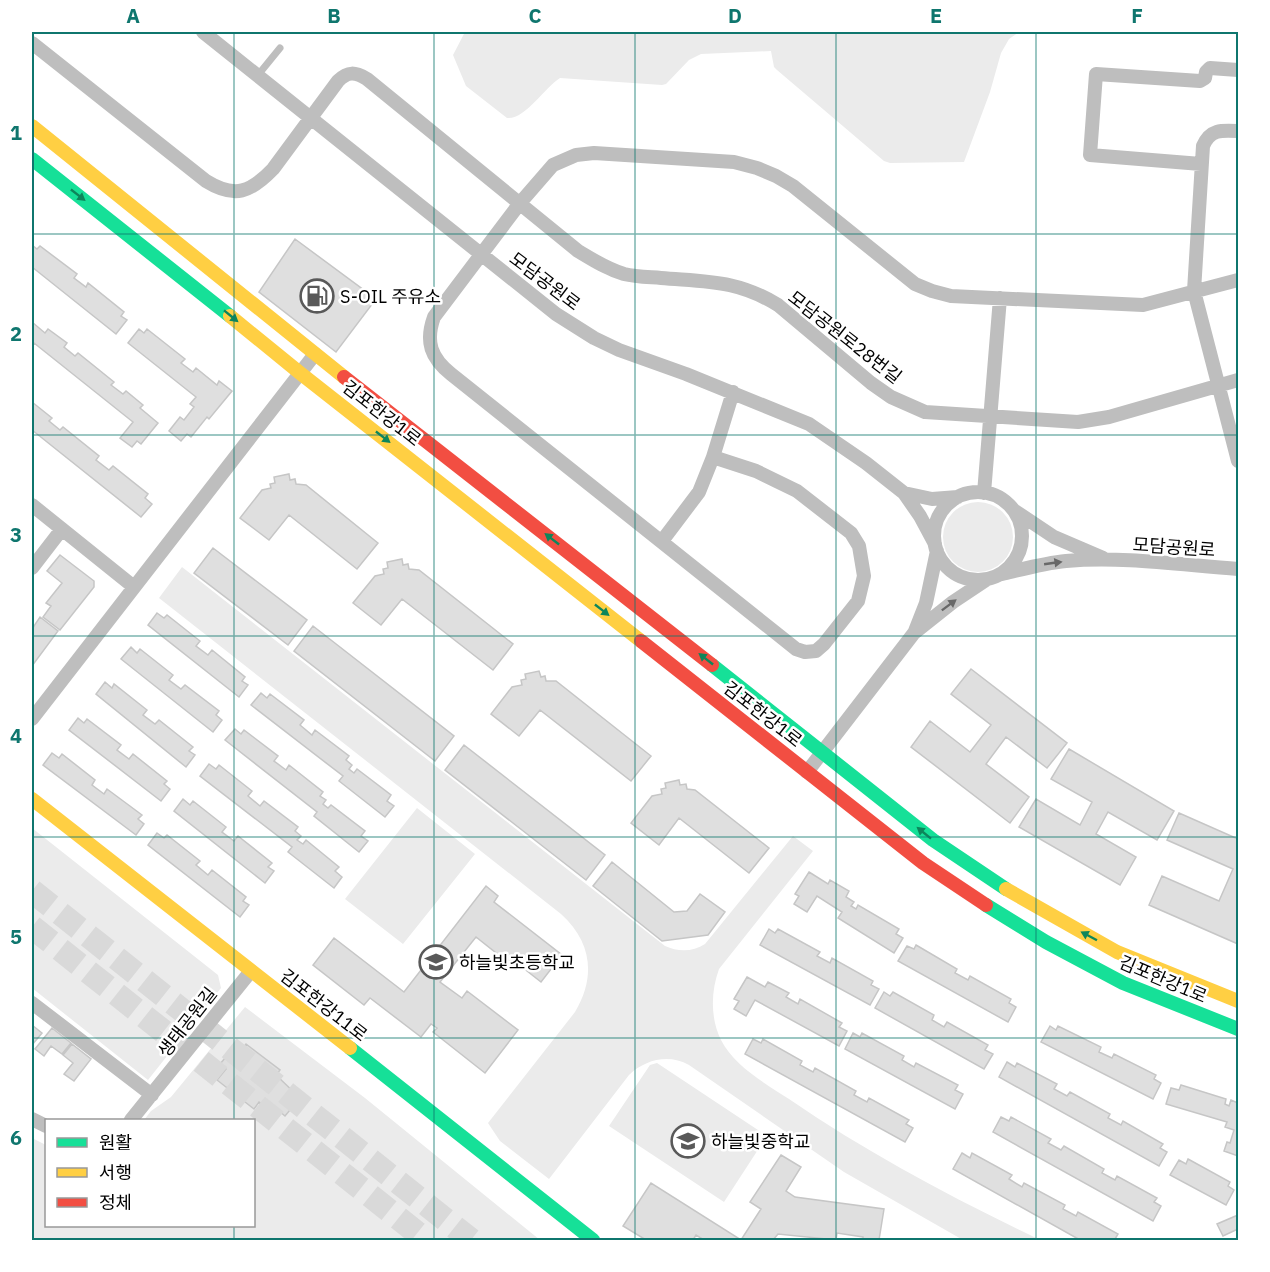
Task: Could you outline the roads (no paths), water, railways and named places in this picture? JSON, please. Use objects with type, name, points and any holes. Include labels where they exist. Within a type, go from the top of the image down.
[{"type":"street","name":"모담공원로","points":[[203,32],[555,314],[594,338],[627,353],[734,392],[809,424],[904,493]]},
{"type":"street","points":[[32,43],[219,189],[233,192],[248,190],[261,182],[311,118]]},
{"type":"street","points":[[1201,164],[1090,155],[1096,74],[1200,81],[1205,78],[1210,68],[1239,70]]},
{"type":"street","name":"모담공원로28번길","points":[[311,118],[338,81],[346,74],[357,73],[579,251],[610,269],[635,275],[739,286],[760,295],[778,305],[871,383],[891,397],[925,412],[1078,422],[1094,420],[1239,380]]},
{"type":"street","name":"김포한강1로","points":[[32,126],[168,233],[315,354],[933,840],[1018,897],[1117,952],[1239,1001]]},
{"type":"street","points":[[1239,131],[1220,130],[1211,133],[1203,146],[1194,291],[1239,461]]},
{"type":"street","points":[[713,457],[778,480],[797,491],[851,533],[859,546],[864,576],[858,601],[816,651],[805,652],[796,649],[440,365],[433,353],[430,330],[434,317],[520,203],[553,165],[576,155],[594,153],[734,162],[776,176],[793,186],[915,284],[951,296],[1143,305],[1239,280]]},
{"type":"street","name":"김포한강1로","points":[[32,159],[923,863],[1026,930],[1125,984],[1239,1029]]},
{"type":"street","points":[[984,493],[1000,298]]},
{"type":"street","points":[[32,719],[315,354]]},
{"type":"street","points":[[662,541],[694,501],[713,457],[734,392]]},
{"type":"street","points":[[904,493],[932,499],[984,493],[1001,499],[1015,512],[1054,537],[1108,560]]},
{"type":"street","points":[[904,493],[920,516],[948,568],[959,576],[973,580],[987,580]]},
{"type":"street","points":[[915,633],[928,595],[936,548],[934,530],[947,505],[958,497]]},
{"type":"street","points":[[32,505],[134,586]]},
{"type":"street","points":[[1000,575],[1012,566],[1021,546],[1021,525],[1015,512]]},
{"type":"street","points":[[32,568],[62,529]]},
{"type":"street","name":"모담공원로","points":[[1108,560],[1239,569]]},
{"type":"street","points":[[807,772],[915,633],[953,602],[987,580],[1000,575],[1047,564],[1108,560]]},
{"type":"street","name":"김포한강11로","points":[[32,799],[248,974],[381,1072],[593,1240]]},
{"type":"street","name":"김포한강11로","points":[[32,806],[584,1240]]},
{"type":"street","name":"생태공원길","points":[[132,1119],[248,974]]},
{"type":"street","points":[[32,1003],[152,1095]]},
{"type":"lane","points":[[258,75],[280,48]]},
{"type":"tunnel","points":[[32,891],[471,1240]]},
{"type":"tunnel","points":[[32,927],[426,1240]]},
{"type":"place","name":"S-OIL 주유소","points":[[317,296]]},
{"type":"place","name":"하늘빛초등학교","points":[[436,962]]},
{"type":"place","name":"하늘빛중학교","points":[[688,1141]]}]
